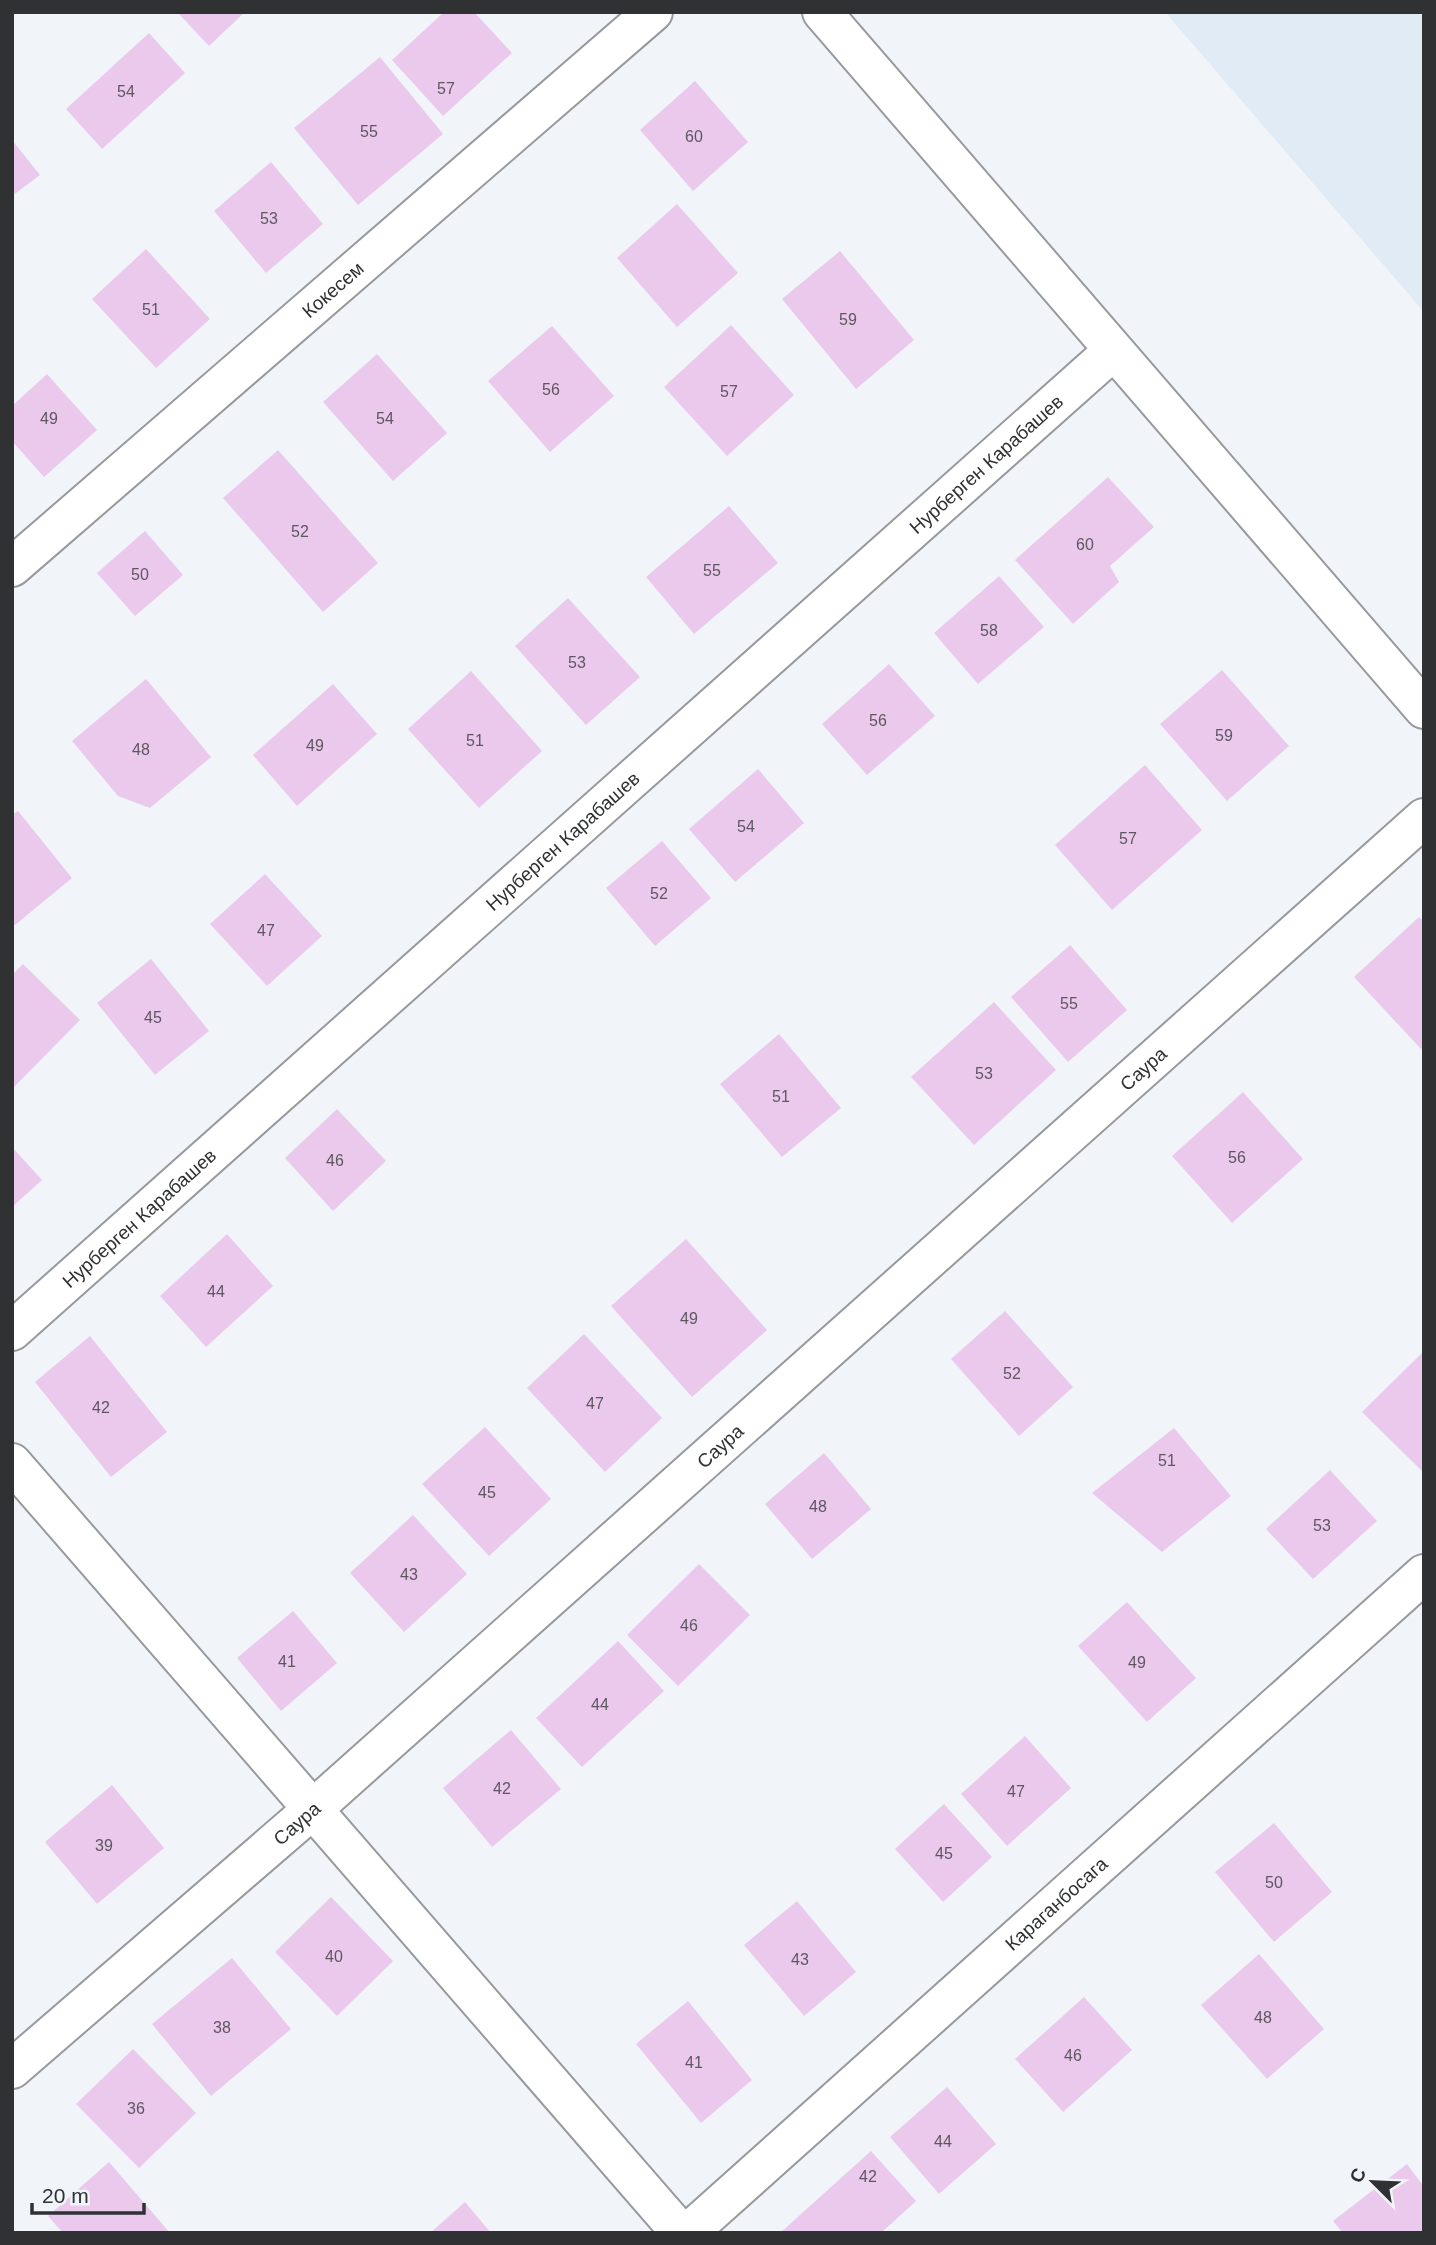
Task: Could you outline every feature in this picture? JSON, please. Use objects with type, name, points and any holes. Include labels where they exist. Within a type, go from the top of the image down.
[{"type":"street","name":"Кокесем","points":[[12,567],[653,12]]},
{"type":"street","points":[[822,12],[1424,709]]},
{"type":"street","name":"Нурберген Карабашев","points":[[12,1331],[1113,351]]},
{"type":"street","name":"Саура","points":[[12,2069],[313,1809],[1424,818]]},
{"type":"street","points":[[12,1463],[681,2233]]},
{"type":"street","name":"Караганбосага","points":[[688,2233],[1424,1574]]},
{"type":"shaded area","points":[[1165,12],[1424,12],[1424,312]]},
{"type":"building","points":[[177,12],[245,12],[209,46]]},
{"type":"building","points":[[444,12],[474,12],[512,53],[443,116],[392,60]]},
{"type":"building","points":[[149,33],[185,73],[102,149],[66,109]]},
{"type":"building","points":[[380,57],[443,134],[358,205],[294,128]]},
{"type":"building","points":[[695,81],[748,142],[693,191],[640,130]]},
{"type":"building","points":[[12,140],[40,175],[12,196]]},
{"type":"building","points":[[271,162],[323,224],[266,273],[214,211]]},
{"type":"building","points":[[677,204],[738,273],[677,327],[617,258]]},
{"type":"building","points":[[146,249],[210,319],[156,368],[92,299]]},
{"type":"building","points":[[840,251],[914,340],[856,389],[782,299]]},
{"type":"building","points":[[731,325],[794,395],[727,456],[664,387]]},
{"type":"building","points":[[552,326],[614,396],[550,452],[488,381]]},
{"type":"building","points":[[377,354],[447,433],[393,481],[323,402]]},
{"type":"building","points":[[47,374],[97,430],[44,477],[12,441],[12,406]]},
{"type":"building","points":[[278,450],[378,563],[323,612],[223,498]]},
{"type":"building","points":[[1108,477],[1154,527],[1110,566],[1119,582],[1073,624],[1015,560]]},
{"type":"building","points":[[729,506],[778,563],[694,634],[646,577]]},
{"type":"building","points":[[145,531],[183,575],[135,616],[97,573]]},
{"type":"building","points":[[999,576],[1044,627],[978,684],[934,633]]},
{"type":"building","points":[[568,598],[640,677],[586,725],[515,646]]},
{"type":"building","points":[[889,664],[935,716],[867,775],[822,724]]},
{"type":"building","points":[[1222,670],[1289,746],[1227,801],[1160,724]]},
{"type":"building","points":[[471,671],[542,751],[479,808],[408,729]]},
{"type":"building","points":[[146,679],[211,757],[150,808],[118,796],[72,741]]},
{"type":"building","points":[[333,684],[377,734],[297,806],[253,755]]},
{"type":"building","points":[[1145,765],[1202,830],[1112,910],[1055,845]]},
{"type":"building","points":[[758,769],[804,823],[735,882],[689,829]]},
{"type":"building","points":[[18,811],[72,878],[15,925],[12,922],[12,815]]},
{"type":"building","points":[[662,841],[711,898],[655,946],[606,888]]},
{"type":"building","points":[[265,874],[322,936],[267,986],[210,924]]},
{"type":"building","points":[[1419,917],[1424,922],[1424,1046],[1421,1049],[1354,977]]},
{"type":"building","points":[[1070,945],[1127,1010],[1068,1062],[1011,997]]},
{"type":"building","points":[[151,959],[209,1031],[155,1075],[97,1003]]},
{"type":"building","points":[[23,964],[80,1020],[12,1089],[12,975]]},
{"type":"building","points":[[994,1002],[1056,1070],[974,1145],[911,1077]]},
{"type":"building","points":[[779,1034],[841,1108],[782,1157],[720,1084]]},
{"type":"building","points":[[1243,1092],[1303,1159],[1232,1223],[1172,1156]]},
{"type":"building","points":[[337,1109],[386,1161],[333,1211],[285,1158]]},
{"type":"building","points":[[12,1147],[42,1180],[12,1207]]},
{"type":"building","points":[[227,1234],[273,1286],[206,1347],[160,1296]]},
{"type":"building","points":[[686,1239],[767,1330],[692,1397],[611,1306]]},
{"type":"building","points":[[1005,1311],[1073,1387],[1019,1436],[951,1359]]},
{"type":"building","points":[[584,1334],[662,1418],[605,1472],[527,1388]]},
{"type":"building","points":[[90,1336],[167,1432],[111,1477],[35,1382]]},
{"type":"building","points":[[1424,1351],[1424,1473],[1362,1412]]},
{"type":"building","points":[[485,1427],[551,1499],[489,1556],[422,1484]]},
{"type":"building","points":[[1174,1428],[1231,1496],[1162,1552],[1092,1493]]},
{"type":"building","points":[[824,1453],[871,1509],[812,1559],[765,1504]]},
{"type":"building","points":[[1330,1470],[1377,1521],[1313,1579],[1266,1529]]},
{"type":"building","points":[[413,1515],[467,1574],[404,1632],[350,1573]]},
{"type":"building","points":[[699,1564],[750,1615],[678,1686],[627,1635]]},
{"type":"building","points":[[1127,1602],[1196,1678],[1147,1722],[1078,1646]]},
{"type":"building","points":[[293,1611],[337,1663],[281,1711],[237,1658]]},
{"type":"building","points":[[618,1641],[664,1691],[582,1767],[536,1718]]},
{"type":"building","points":[[511,1730],[561,1789],[492,1847],[443,1788]]},
{"type":"building","points":[[1025,1736],[1071,1788],[1007,1846],[961,1794]]},
{"type":"building","points":[[112,1785],[164,1848],[97,1904],[45,1842]]},
{"type":"building","points":[[944,1804],[992,1857],[943,1902],[895,1849]]},
{"type":"building","points":[[1274,1823],[1332,1892],[1274,1942],[1215,1872]]},
{"type":"building","points":[[331,1897],[393,1961],[337,2016],[275,1952]]},
{"type":"building","points":[[797,1901],[856,1972],[804,2016],[744,1945]]},
{"type":"building","points":[[1259,1954],[1324,2029],[1267,2079],[1201,2005]]},
{"type":"building","points":[[232,1958],[291,2029],[211,2096],[152,2024]]},
{"type":"building","points":[[1084,1997],[1132,2050],[1063,2112],[1015,2059]]},
{"type":"building","points":[[688,2001],[752,2080],[701,2123],[636,2044]]},
{"type":"building","points":[[133,2049],[196,2113],[139,2168],[76,2104]]},
{"type":"building","points":[[947,2087],[996,2144],[939,2194],[890,2137]]},
{"type":"building","points":[[871,2151],[916,2201],[881,2233],[780,2233]]},
{"type":"building","points":[[109,2162],[170,2233],[63,2233],[48,2216]]},
{"type":"building","points":[[1407,2164],[1424,2187],[1424,2233],[1343,2233],[1333,2221]]},
{"type":"building","points":[[465,2202],[491,2233],[430,2233]]}]
